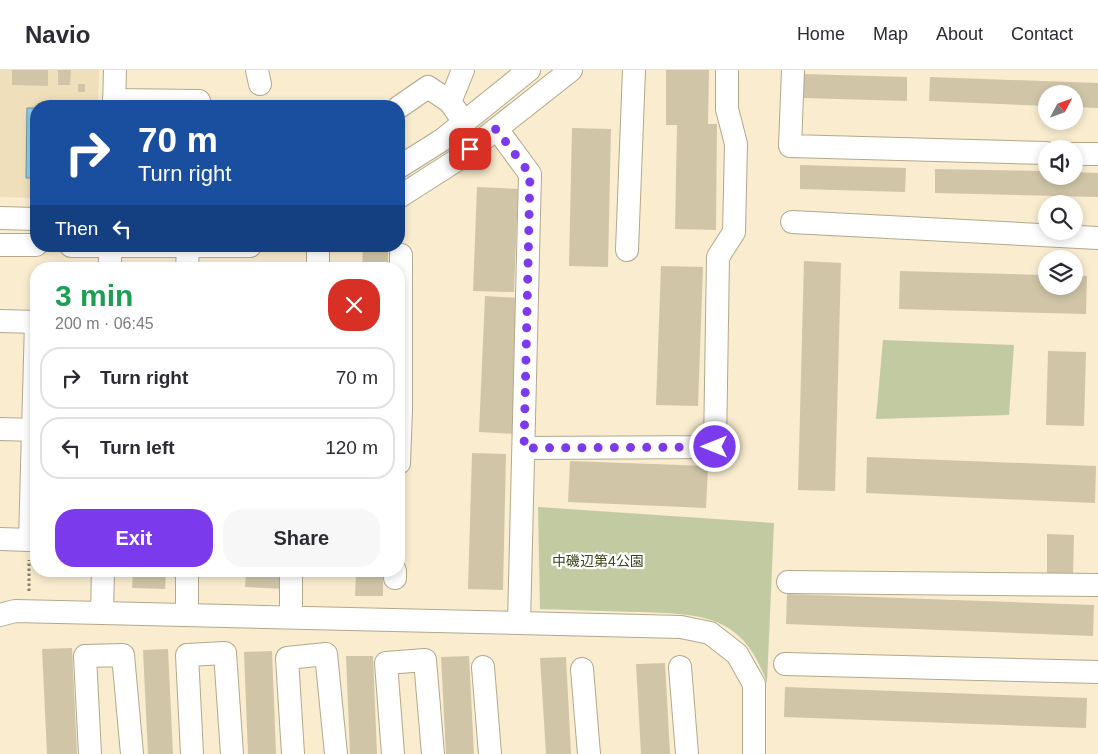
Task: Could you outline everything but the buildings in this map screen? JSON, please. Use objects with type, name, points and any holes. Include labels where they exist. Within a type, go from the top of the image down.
[{"type":"street","points":[[114,100],[115,70]]},
{"type":"street","points":[[450,102],[463,70]]},
{"type":"street","points":[[405,163],[442,140],[529,70]]},
{"type":"street","points":[[405,193],[457,160],[571,70]]},
{"type":"street","points":[[627,250],[634,70]]},
{"type":"street","points":[[524,448],[715,447],[718,257],[734,232],[736,144],[727,109],[727,70]]},
{"type":"street","points":[[793,70],[790,146],[1038,153]]},
{"type":"street","points":[[405,102],[428,87],[450,102],[464,122]]},
{"type":"street","points":[[496,129],[530,174],[519,623]]},
{"type":"street","points":[[1083,154],[1098,154]]},
{"type":"street","points":[[0,218],[30,219]]},
{"type":"street","points":[[792,222],[1098,238]]},
{"type":"street","points":[[0,244],[30,245]]},
{"type":"street","points":[[110,254],[188,258],[219,252]]},
{"type":"street","points":[[401,255],[401,262]]},
{"type":"street","points":[[0,322],[30,322]]},
{"type":"street","points":[[0,429],[30,430]]},
{"type":"street","points":[[0,539],[30,540]]},
{"type":"street","points":[[102,613],[103,577]]},
{"type":"street","points":[[187,577],[187,614]]},
{"type":"street","points":[[291,577],[291,617]]},
{"type":"street","points":[[788,582],[1098,585]]},
{"type":"street","points":[[0,615],[15,612],[187,614],[681,626],[710,632],[737,654],[754,684],[754,754]]},
{"type":"street","points":[[192,754],[188,655],[225,653],[232,754]]},
{"type":"street","points":[[293,754],[287,658],[326,654],[336,754]]},
{"type":"street","points":[[90,754],[85,656],[123,655],[132,754]]},
{"type":"street","points":[[392,754],[386,663],[425,660],[433,754]]},
{"type":"street","points":[[785,664],[1098,672]]},
{"type":"street","points":[[680,666],[687,754]]},
{"type":"street","points":[[483,667],[490,754]]},
{"type":"street","points":[[582,669],[588,754]]},
{"type":"path","points":[[28,599],[30,540]]},
{"type":"shaded area","points":[[0,70],[99,70],[98,100],[30,100],[30,198],[0,197]]},
{"type":"green space","points":[[883,340],[1014,345],[1009,415],[876,419]]},
{"type":"green space","name":"中磯辺第4公園","points":[[538,507],[774,523],[767,683],[757,660],[745,643],[732,630],[716,622],[680,614],[540,609]]},
{"type":"water","points":[[27,108],[30,108],[30,178],[26,178]]},
{"type":"route","points":[[470,149],[496,129],[530,174],[524,448],[715,447]]}]
